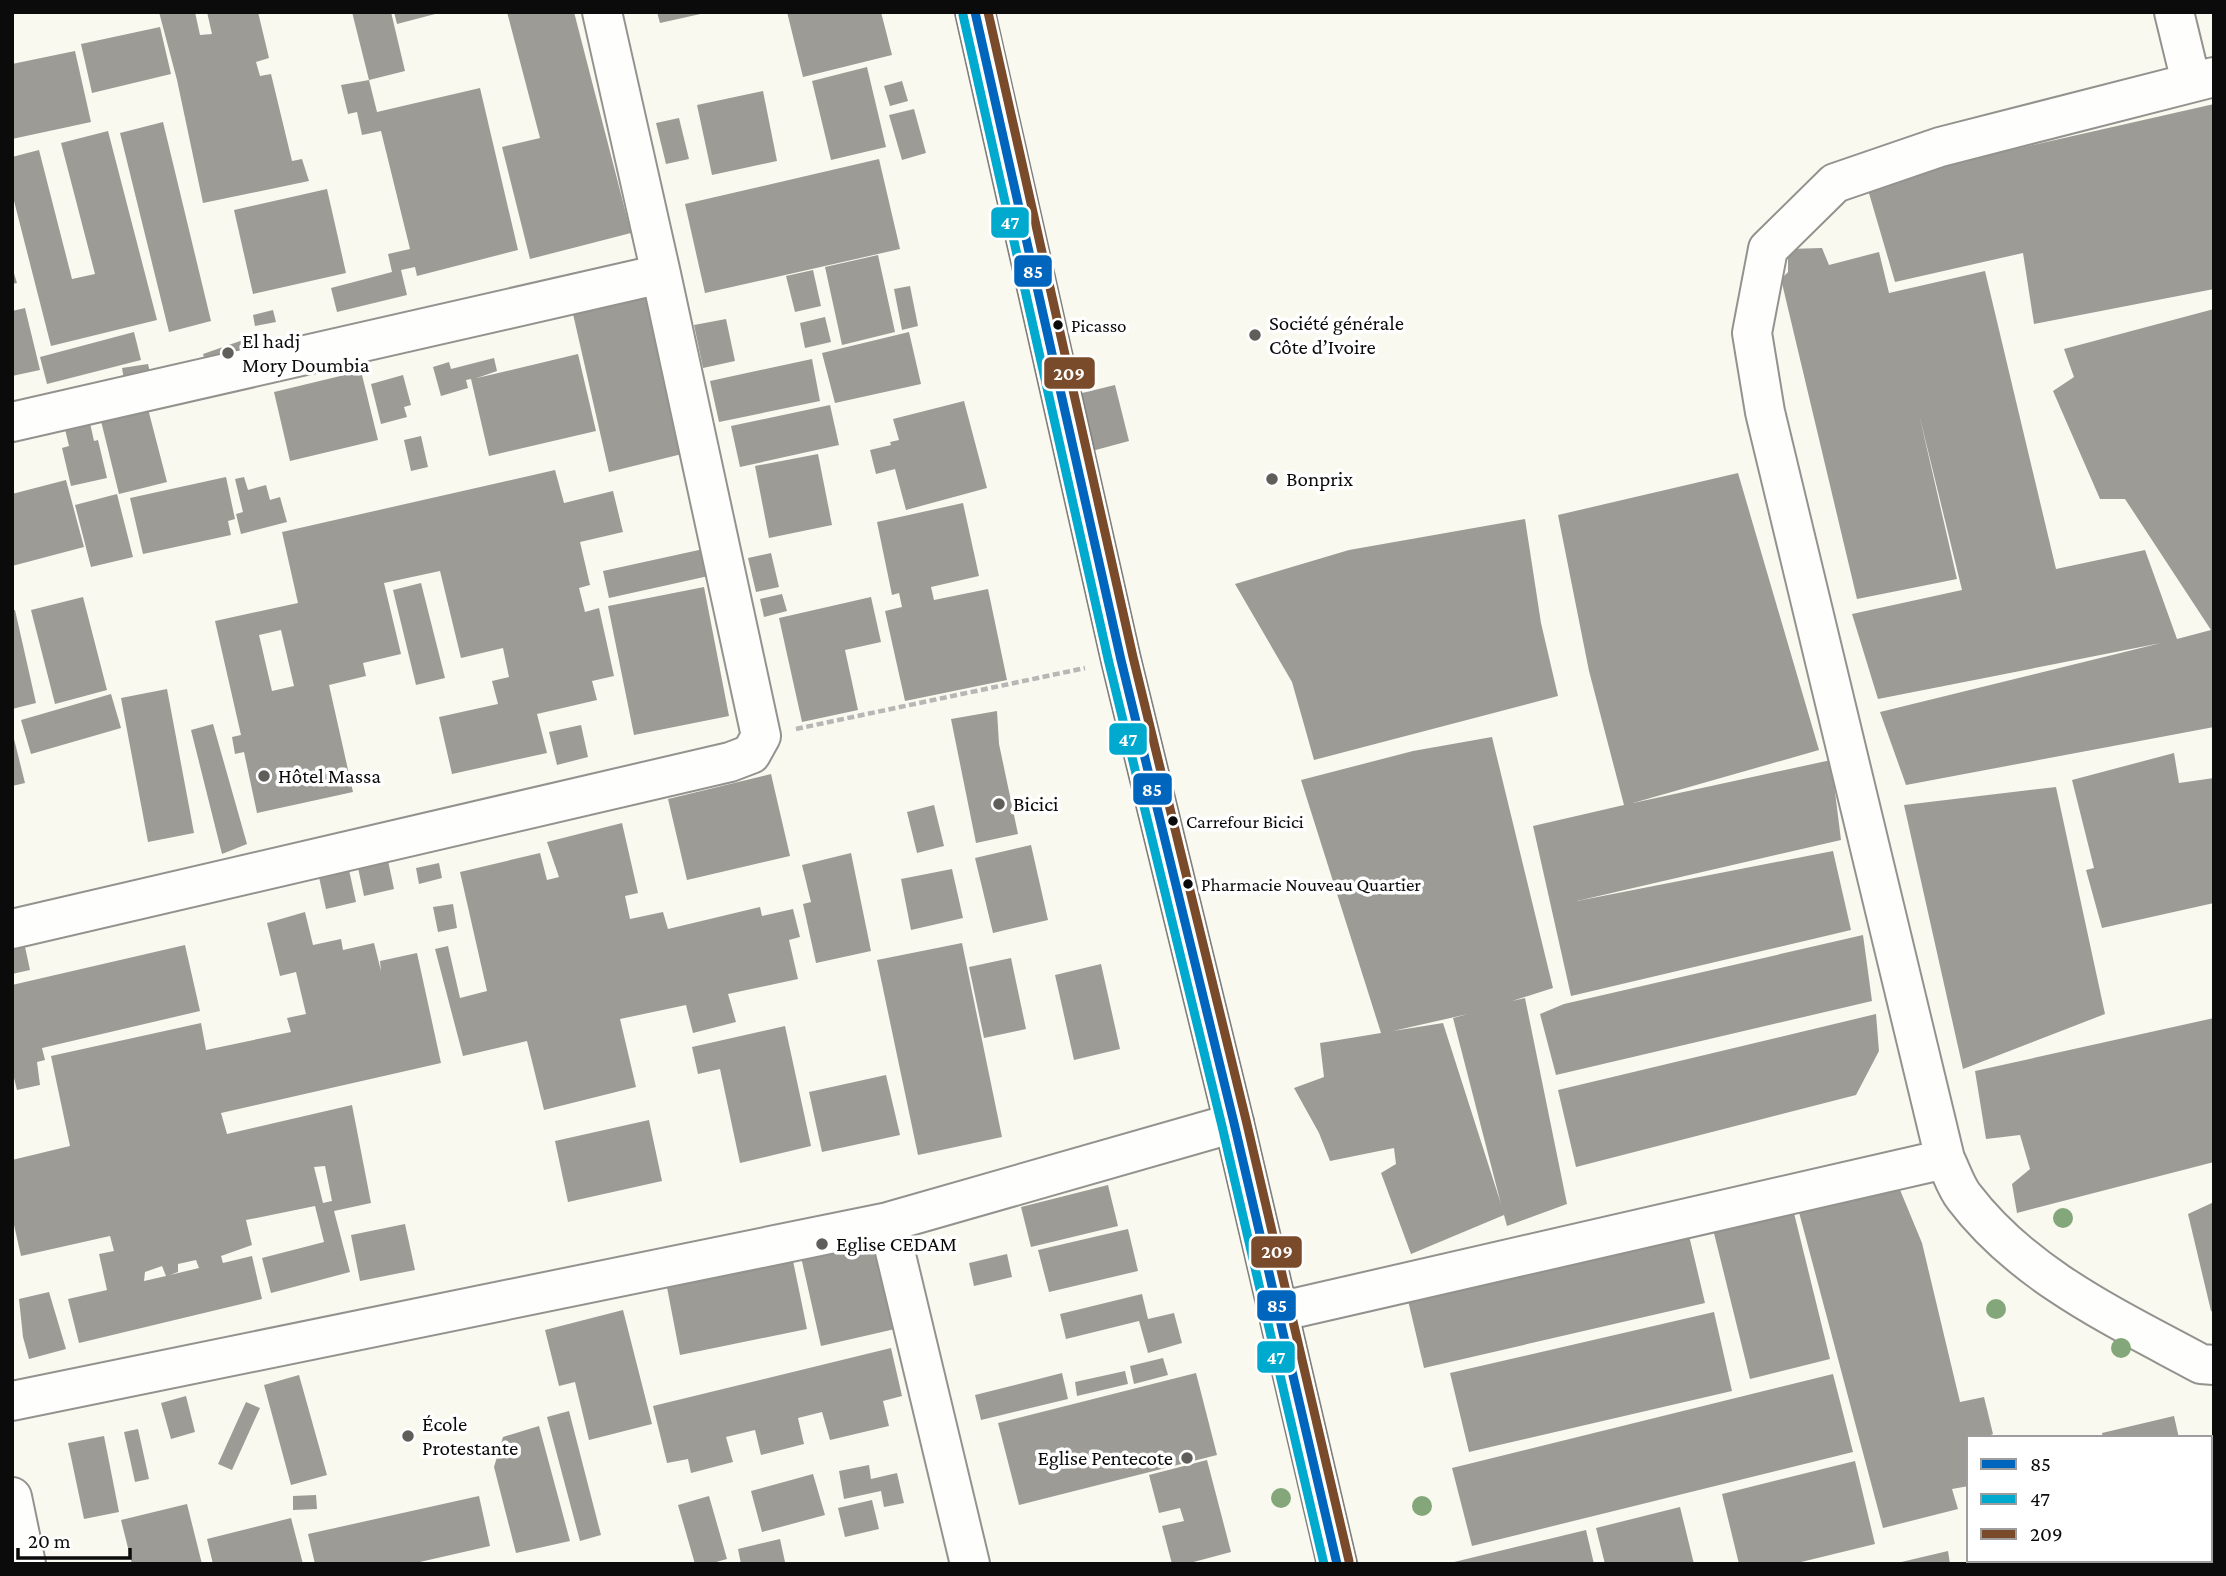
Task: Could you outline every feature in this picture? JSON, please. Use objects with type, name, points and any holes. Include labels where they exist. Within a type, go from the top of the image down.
[{"type":"main road","points":[[975,12],[1121,660],[1234,1123],[1337,1564]]},
{"type":"street","points":[[12,929],[730,762],[751,754],[761,736],[602,12]]},
{"type":"street","points":[[2174,12],[2203,79],[1940,147],[1835,183],[1768,249],[1752,332],[1765,412],[1945,1159],[1963,1196],[2016,1253],[2089,1303],[2201,1364],[2214,1365]]},
{"type":"street","points":[[12,422],[661,274]]},
{"type":"street","points":[[12,1402],[888,1222],[1234,1123]]},
{"type":"street","points":[[1278,1312],[1945,1159]]},
{"type":"street","points":[[888,1222],[970,1564]]},
{"type":"street","points":[[12,1497],[26,1564]]},
{"type":"path","points":[[761,736],[1121,660]]},
{"type":"building","points":[[159,12],[195,12],[200,35],[212,34],[207,12],[258,12],[269,58],[256,62],[260,76],[271,74],[292,161],[302,159],[309,181],[203,203],[177,80]]},
{"type":"building","points":[[352,12],[391,12],[405,71],[369,80]]},
{"type":"building","points":[[394,12],[439,12],[439,13],[397,24]]},
{"type":"building","points":[[507,12],[574,12],[631,233],[530,259],[502,147],[540,138]]},
{"type":"building","points":[[657,12],[705,12],[705,13],[660,23]]},
{"type":"building","points":[[787,12],[881,12],[892,55],[803,77]]},
{"type":"building","points":[[160,27],[171,74],[92,93],[81,44]]},
{"type":"building","points":[[75,51],[91,122],[12,139],[12,64]]},
{"type":"building","points":[[867,67],[886,147],[831,160],[812,81]]},
{"type":"building","points":[[369,80],[377,112],[480,88],[518,250],[417,276],[415,267],[401,270],[407,295],[337,312],[331,288],[392,272],[388,254],[410,249],[381,131],[362,135],[357,112],[348,114],[341,85]]},
{"type":"building","points":[[902,81],[908,101],[890,106],[884,86]]},
{"type":"building","points":[[763,91],[777,161],[712,175],[697,105]]},
{"type":"building","points":[[2214,104],[2214,289],[2034,324],[2023,253],[1895,282],[1866,183]]},
{"type":"building","points":[[914,109],[926,153],[902,160],[889,115]]},
{"type":"building","points":[[679,118],[689,159],[666,164],[656,123]]},
{"type":"building","points":[[163,122],[211,321],[169,332],[120,133]]},
{"type":"building","points":[[108,131],[157,320],[51,346],[12,193],[12,157],[39,150],[72,279],[95,274],[61,143]]},
{"type":"building","points":[[879,159],[900,249],[705,293],[685,204]]},
{"type":"building","points":[[327,189],[346,273],[253,294],[234,210]]},
{"type":"building","points":[[1822,248],[1829,265],[1879,252],[1889,293],[1985,271],[2056,569],[2145,550],[2177,639],[2211,630],[2125,499],[2100,499],[2053,391],[2074,377],[2064,349],[2214,309],[2214,727],[1906,785],[1880,712],[2161,643],[1878,699],[1852,614],[1962,590],[1919,414],[1957,579],[1857,599],[1781,279],[1788,272],[1788,249]]},
{"type":"building","points":[[878,255],[895,332],[842,345],[825,267]]},
{"type":"building","points":[[12,267],[17,283],[12,284]]},
{"type":"building","points":[[813,270],[821,306],[795,312],[786,276]]},
{"type":"building","points":[[910,286],[918,326],[902,330],[894,289]]},
{"type":"building","points":[[646,298],[682,454],[609,472],[573,314]]},
{"type":"building","points":[[25,308],[40,370],[12,376],[12,311]]},
{"type":"building","points":[[273,310],[276,322],[255,326],[253,315]]},
{"type":"building","points":[[825,317],[831,342],[805,348],[800,323]]},
{"type":"building","points":[[726,319],[735,361],[703,368],[694,325]]},
{"type":"building","points":[[134,332],[141,360],[47,384],[40,357]]},
{"type":"building","points":[[909,332],[921,384],[835,403],[822,353]]},
{"type":"building","points":[[243,340],[248,354],[207,367],[203,354]]},
{"type":"building","points":[[578,354],[596,431],[489,456],[471,379],[466,380],[468,388],[441,396],[433,367],[449,362],[451,369],[494,358],[497,371],[477,378]]},
{"type":"building","points":[[812,359],[820,401],[719,422],[710,381]]},
{"type":"building","points":[[148,364],[151,376],[124,380],[122,368]]},
{"type":"building","points":[[361,371],[378,440],[290,461],[274,392]]},
{"type":"building","points":[[403,375],[411,405],[404,407],[407,417],[381,424],[371,384]]},
{"type":"building","points":[[1115,385],[1129,441],[1092,451],[1078,394]]},
{"type":"building","points":[[964,401],[987,488],[906,510],[895,469],[876,474],[870,450],[891,445],[890,442],[899,440],[893,419]]},
{"type":"building","points":[[147,405],[167,482],[119,494],[100,417]]},
{"type":"building","points":[[830,405],[839,445],[740,467],[731,426]]},
{"type":"building","points":[[90,423],[94,441],[98,440],[107,478],[71,486],[62,448],[69,446],[65,429]]},
{"type":"building","points":[[421,436],[428,467],[411,471],[404,440]]},
{"type":"building","points":[[818,454],[832,525],[769,538],[755,466]]},
{"type":"building","points":[[555,470],[564,503],[613,491],[623,532],[580,542],[590,585],[579,588],[585,612],[599,608],[614,676],[592,681],[597,700],[537,714],[547,753],[452,774],[439,717],[498,704],[492,681],[509,677],[503,648],[461,658],[440,571],[384,583],[401,654],[363,663],[366,676],[329,685],[353,792],[257,813],[244,752],[235,754],[232,737],[241,735],[215,621],[298,603],[282,532]],"holes":[[[281,630],[294,686],[272,691],[259,635]]]},
{"type":"building","points":[[1738,473],[1819,750],[1633,803],[1831,760],[1841,840],[1577,901],[1833,851],[1851,930],[1571,996],[1533,826],[1624,805],[1589,671],[1558,515]]},
{"type":"building","points":[[226,477],[235,519],[228,521],[231,535],[143,554],[130,498]]},
{"type":"building","points":[[244,477],[248,490],[266,485],[270,500],[280,497],[287,522],[241,534],[236,514],[243,512],[235,479]]},
{"type":"building","points":[[66,480],[84,547],[12,566],[12,494]]},
{"type":"building","points":[[117,494],[133,557],[91,567],[75,505]]},
{"type":"building","points":[[963,503],[979,576],[931,587],[934,600],[988,589],[1007,680],[905,701],[885,611],[902,607],[899,593],[892,595],[877,522]]},
{"type":"building","points":[[1525,519],[1541,623],[1558,696],[1314,760],[1292,682],[1235,584],[1349,550]]},
{"type":"building","points":[[708,548],[713,575],[609,598],[603,571]]},
{"type":"building","points":[[771,553],[779,587],[756,592],[748,558]]},
{"type":"building","points":[[421,583],[445,678],[416,685],[393,590]]},
{"type":"building","points":[[704,587],[729,716],[634,735],[608,606]]},
{"type":"building","points":[[782,594],[787,611],[764,617],[760,599]]},
{"type":"building","points":[[83,597],[107,690],[55,704],[31,610]]},
{"type":"building","points":[[871,597],[881,642],[845,650],[858,710],[802,722],[779,618]]},
{"type":"building","points":[[12,610],[15,610],[36,703],[12,709]]},
{"type":"building","points":[[167,689],[194,833],[148,842],[121,698]]},
{"type":"building","points":[[111,694],[121,728],[31,754],[21,720]]},
{"type":"building","points":[[997,711],[999,744],[1018,834],[976,843],[951,719]]},
{"type":"building","points":[[213,724],[247,844],[222,854],[191,730]]},
{"type":"building","points":[[581,725],[588,757],[557,765],[549,732]]},
{"type":"building","points":[[12,736],[25,783],[12,786]]},
{"type":"building","points":[[1492,737],[1553,988],[1512,1001],[1525,998],[1567,1204],[1507,1226],[1504,1215],[1411,1254],[1381,1173],[1396,1164],[1394,1148],[1330,1161],[1319,1133],[1294,1088],[1324,1077],[1320,1043],[1381,1033],[1301,780],[1413,751]],"holes":[[[1468,1014],[1453,1018],[1501,1204],[1443,1023],[1393,1031]]]},
{"type":"building","points":[[2174,753],[2179,783],[2214,778],[2214,903],[2102,928],[2086,870],[2094,868],[2072,780]]},
{"type":"building","points":[[771,774],[790,856],[687,880],[668,799]]},
{"type":"building","points":[[2056,787],[2105,1014],[1963,1069],[1904,805]]},
{"type":"building","points":[[934,805],[944,846],[917,853],[907,812]]},
{"type":"building","points":[[622,823],[638,893],[625,896],[630,919],[663,912],[668,929],[760,907],[762,916],[793,909],[800,937],[789,940],[798,979],[728,994],[736,1022],[693,1033],[686,1005],[620,1019],[636,1087],[544,1110],[527,1041],[463,1056],[435,949],[448,946],[460,998],[487,991],[460,872],[540,853],[547,880],[559,877],[547,842]]},
{"type":"building","points":[[1031,845],[1048,920],[993,933],[975,858]]},
{"type":"building","points":[[851,853],[871,951],[816,963],[803,904],[811,902],[802,865]]},
{"type":"building","points":[[387,856],[394,889],[364,896],[357,863]]},
{"type":"building","points":[[439,863],[442,878],[419,884],[416,868]]},
{"type":"building","points":[[952,869],[963,918],[911,930],[901,879]]},
{"type":"building","points":[[349,870],[356,902],[326,909],[319,877]]},
{"type":"building","points":[[453,904],[457,928],[438,932],[433,907]]},
{"type":"building","points":[[305,912],[313,945],[341,939],[343,950],[374,943],[381,971],[380,961],[417,953],[441,1063],[221,1113],[227,1134],[352,1105],[371,1203],[334,1211],[350,1272],[271,1293],[262,1258],[324,1242],[315,1206],[246,1220],[252,1245],[221,1256],[223,1263],[252,1256],[262,1299],[79,1343],[68,1299],[107,1290],[99,1254],[114,1251],[110,1236],[21,1256],[12,1216],[12,1160],[70,1146],[51,1056],[201,1023],[206,1050],[291,1032],[287,1018],[306,1014],[296,972],[280,976],[267,923]],"holes":[[[325,1166],[332,1201],[323,1203],[314,1167]],[[196,1260],[199,1268],[170,1275],[178,1272],[178,1264]],[[162,1266],[166,1276],[144,1281],[145,1272]]]},
{"type":"building","points":[[1863,935],[1872,1001],[1556,1075],[1540,1014],[1564,1004]]},
{"type":"building","points":[[24,942],[30,970],[12,974],[12,945]]},
{"type":"building","points":[[962,943],[1002,1137],[918,1155],[877,960]]},
{"type":"building","points":[[185,945],[200,1011],[42,1048],[45,1060],[37,1062],[40,1085],[17,1090],[12,1070],[12,985]]},
{"type":"building","points":[[1011,958],[1026,1029],[984,1038],[969,967]]},
{"type":"building","points":[[1101,964],[1120,1049],[1074,1060],[1055,975]]},
{"type":"building","points":[[1876,1014],[1879,1051],[1856,1095],[1576,1167],[1558,1090]]},
{"type":"building","points":[[2214,1018],[2214,1162],[2017,1213],[2012,1184],[2030,1169],[2020,1135],[1986,1139],[1975,1071]]},
{"type":"building","points":[[785,1026],[811,1146],[740,1163],[720,1069],[698,1074],[692,1047]]},
{"type":"building","points":[[886,1075],[900,1135],[822,1152],[809,1092]]},
{"type":"building","points":[[649,1120],[662,1181],[568,1202],[555,1141]]},
{"type":"building","points":[[1108,1185],[1118,1226],[1031,1247],[1021,1207]]},
{"type":"building","points":[[1898,1185],[1922,1243],[1960,1402],[1984,1397],[1993,1434],[1967,1436],[1967,1486],[1952,1489],[1958,1509],[1883,1528],[1796,1201]]},
{"type":"building","points":[[1791,1201],[1830,1359],[1750,1379],[1711,1221]]},
{"type":"building","points":[[2214,1202],[2214,1312],[2211,1311],[2188,1214]]},
{"type":"building","points":[[405,1224],[415,1270],[360,1281],[351,1235]]},
{"type":"building","points":[[1687,1227],[1705,1303],[1424,1368],[1406,1292]]},
{"type":"building","points":[[1128,1229],[1138,1271],[1049,1292],[1038,1250]]},
{"type":"building","points":[[875,1240],[895,1329],[821,1346],[801,1257]]},
{"type":"building","points":[[791,1251],[807,1329],[680,1355],[665,1277]]},
{"type":"building","points":[[1007,1254],[1012,1277],[974,1286],[969,1263]]},
{"type":"building","points":[[49,1292],[66,1349],[29,1359],[23,1337],[19,1299]]},
{"type":"building","points":[[1142,1294],[1148,1319],[1174,1313],[1182,1343],[1148,1353],[1139,1321],[1066,1339],[1060,1314]]},
{"type":"building","points":[[623,1310],[652,1424],[589,1440],[575,1382],[559,1386],[545,1330]]},
{"type":"building","points":[[1714,1312],[1732,1391],[1469,1452],[1450,1373]]},
{"type":"building","points":[[891,1348],[902,1396],[883,1401],[889,1426],[830,1440],[822,1412],[798,1418],[804,1444],[761,1455],[755,1430],[726,1437],[733,1462],[691,1473],[688,1459],[667,1463],[653,1406]]},
{"type":"building","points":[[1163,1358],[1168,1375],[1134,1384],[1130,1366]]},
{"type":"building","points":[[1125,1371],[1128,1384],[1077,1396],[1075,1382]]},
{"type":"building","points":[[1062,1373],[1068,1399],[981,1420],[975,1395]]},
{"type":"building","points":[[1196,1373],[1217,1455],[1019,1505],[998,1423]]},
{"type":"building","points":[[1833,1374],[1853,1452],[1472,1546],[1452,1468]]},
{"type":"building","points":[[299,1375],[327,1475],[291,1485],[264,1385]]},
{"type":"building","points":[[186,1396],[195,1432],[171,1439],[161,1403]]},
{"type":"building","points":[[246,1402],[260,1408],[232,1470],[218,1464]]},
{"type":"building","points":[[569,1411],[601,1535],[580,1541],[547,1417]]},
{"type":"building","points":[[2174,1416],[2179,1436],[2103,1436],[2102,1433]]},
{"type":"building","points":[[539,1426],[570,1541],[516,1553],[494,1467],[503,1437]]},
{"type":"building","points":[[138,1429],[149,1479],[135,1482],[124,1432]]},
{"type":"building","points":[[104,1436],[119,1512],[84,1519],[68,1443]]},
{"type":"building","points":[[1207,1460],[1231,1552],[1186,1564],[1172,1564],[1162,1526],[1184,1521],[1180,1508],[1159,1513],[1149,1475]]},
{"type":"building","points":[[1855,1461],[1875,1544],[1793,1564],[1739,1564],[1722,1494]]},
{"type":"building","points":[[869,1465],[871,1479],[897,1473],[904,1503],[884,1507],[881,1491],[844,1499],[839,1471]]},
{"type":"building","points":[[813,1474],[825,1515],[762,1532],[751,1491]]},
{"type":"building","points":[[316,1495],[317,1509],[293,1510],[293,1496]]},
{"type":"building","points":[[479,1496],[490,1546],[411,1564],[315,1564],[308,1534]]},
{"type":"building","points":[[709,1496],[727,1559],[709,1564],[695,1564],[678,1505]]},
{"type":"building","points":[[872,1500],[879,1529],[845,1537],[838,1508]]},
{"type":"building","points":[[187,1504],[202,1564],[132,1564],[121,1520]]},
{"type":"building","points":[[1680,1507],[1694,1564],[1605,1564],[1596,1528]]},
{"type":"building","points":[[291,1518],[303,1564],[213,1564],[207,1539]]},
{"type":"building","points":[[1586,1530],[1594,1564],[1450,1564],[1450,1563]]},
{"type":"building","points":[[780,1539],[785,1562],[741,1564],[738,1549]]},
{"type":"building","points":[[1948,1551],[1950,1564],[1897,1564],[1897,1563]]},
{"type":"building","points":[[2038,1562],[2039,1564],[1998,1564]]},
{"type":"building","points":[[2052,1562],[2124,1564],[2052,1564]]},
{"type":"building","points":[[2132,1562],[2208,1562],[2208,1564]]},
{"type":"transit line","name":"85","points":[[975,12],[1121,660],[1234,1123],[1337,1564]]},
{"type":"transit line","name":"209","points":[[988,12],[1133,657],[1246,1120],[1349,1561]]},
{"type":"transit line","name":"47","points":[[963,15],[1109,663],[1222,1126],[1324,1564]]},
{"type":"place","name":"Picasso","points":[[1058,325]]},
{"type":"place","name":"Société générale Côte d’Ivoire","points":[[1255,335]]},
{"type":"place","name":"El hadj Mory Doumbia","points":[[228,353]]},
{"type":"place","name":"Bonprix","points":[[1272,479]]},
{"type":"place","name":"Hôtel Massa","points":[[264,776]]},
{"type":"place","name":"Bicici","points":[[999,804]]},
{"type":"place","name":"Carrefour Bicici","points":[[1173,821]]},
{"type":"place","name":"Pharmacie Nouveau Quartier","points":[[1188,884]]},
{"type":"place","name":"Eglise CEDAM","points":[[822,1244]]},
{"type":"place","name":"École Protestante","points":[[408,1436]]},
{"type":"place","name":"Eglise Pentecote","points":[[1187,1458]]}]
